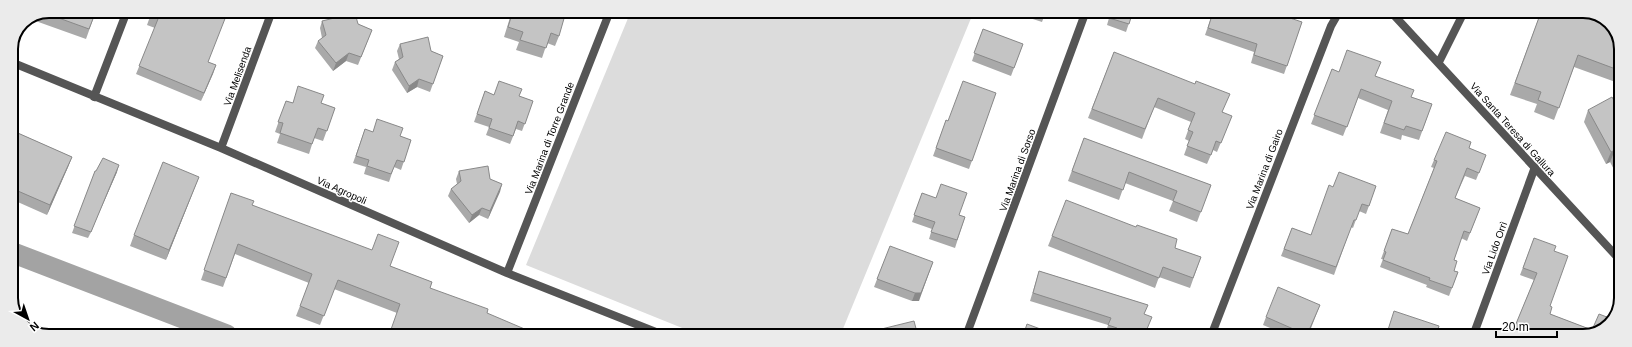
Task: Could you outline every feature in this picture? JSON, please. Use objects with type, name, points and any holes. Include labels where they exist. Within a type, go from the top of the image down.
[{"type":"street","points":[[94,97],[124,18]]},
{"type":"street","name":"Via Melisenda","points":[[221,148],[269,18]]},
{"type":"street","name":"Via Marina di Torre Grande","points":[[507,273],[607,18]]},
{"type":"street","name":"Via Marina di Sorso","points":[[969,329],[1084,18]]},
{"type":"street","name":"Via Marina di Gairo","points":[[1214,329],[1336,18]]},
{"type":"street","name":"Via Santa Teresa di Gallura","points":[[1397,18],[1613,252]]},
{"type":"street","points":[[1439,62],[1461,18]]},
{"type":"street","name":"Via Agropoli","points":[[18,65],[221,148],[507,273],[648,329]]},
{"type":"street","name":"Via Lido Orrì","points":[[1476,329],[1534,167]]},
{"type":"shaded area","points":[[628,18],[971,18],[843,329],[685,329],[526,265]]},
{"type":"building","points":[[59,18],[93,18],[89,29]]},
{"type":"building","points":[[155,18],[225,18],[208,62],[216,65],[204,93],[139,66],[158,19]]},
{"type":"building","points":[[334,18],[356,18],[358,24],[372,30],[361,57],[349,53],[336,63],[318,41],[326,35],[322,21]]},
{"type":"building","points":[[511,18],[564,18],[559,36],[551,33],[546,48],[520,40],[523,32],[508,27]]},
{"type":"building","points":[[1109,18],[1131,18],[1129,24]]},
{"type":"building","points":[[1211,18],[1290,18],[1302,22],[1287,66],[1254,55],[1257,44],[1208,28]]},
{"type":"building","points":[[1539,18],[1583,18],[1593,20],[1603,26],[1612,37],[1614,47],[1614,68],[1578,55],[1559,108],[1538,100],[1541,92],[1515,83]]},
{"type":"building","points":[[983,29],[1023,44],[1014,68],[974,53]]},
{"type":"building","points":[[428,37],[431,51],[443,56],[433,84],[419,79],[409,86],[395,62],[403,57],[400,44]]},
{"type":"building","points":[[1347,50],[1381,62],[1375,76],[1414,90],[1411,97],[1432,104],[1422,131],[1406,126],[1404,130],[1384,123],[1392,101],[1361,89],[1347,127],[1314,115],[1332,69],[1339,72]]},
{"type":"building","points":[[1114,52],[1195,84],[1196,81],[1230,94],[1222,112],[1232,116],[1221,143],[1216,141],[1211,155],[1187,146],[1193,132],[1188,130],[1195,113],[1158,98],[1145,129],[1092,109]]},
{"type":"building","points":[[499,81],[522,89],[519,96],[533,101],[525,124],[518,121],[513,136],[489,128],[492,119],[477,114],[485,91],[494,95]]},
{"type":"building","points":[[963,81],[996,93],[972,161],[936,148]]},
{"type":"building","points":[[298,86],[324,95],[321,103],[335,108],[327,131],[318,128],[312,144],[280,133],[283,123],[278,122],[286,101],[293,103]]},
{"type":"building","points":[[1612,97],[1614,100],[1614,150],[1611,152],[1588,110]]},
{"type":"building","points":[[377,119],[403,128],[400,136],[411,140],[404,162],[397,160],[391,174],[367,166],[369,160],[356,156],[365,129],[373,132]]},
{"type":"building","points":[[1446,132],[1471,142],[1469,148],[1486,155],[1479,173],[1467,168],[1455,198],[1480,208],[1470,233],[1464,231],[1454,260],[1457,261],[1454,271],[1458,272],[1452,288],[1429,280],[1430,278],[1383,260],[1386,252],[1384,251],[1392,229],[1408,234],[1437,161],[1434,160]]},
{"type":"building","points":[[18,133],[72,157],[50,205],[18,191]]},
{"type":"building","points":[[1084,138],[1211,185],[1201,212],[1173,201],[1177,191],[1129,172],[1123,190],[1072,171]]},
{"type":"building","points":[[103,158],[119,165],[91,232],[74,226],[95,171]]},
{"type":"building","points":[[163,162],[199,177],[169,250],[134,235]]},
{"type":"building","points":[[488,166],[490,179],[502,184],[490,211],[482,208],[472,215],[451,189],[461,181],[459,171]]},
{"type":"building","points":[[1339,172],[1376,186],[1369,206],[1362,204],[1356,220],[1354,220],[1336,267],[1284,249],[1292,228],[1311,235],[1329,185],[1333,187]]},
{"type":"building","points":[[941,184],[967,193],[959,215],[965,217],[957,240],[931,232],[935,222],[914,215],[922,193],[936,198]]},
{"type":"building","points":[[231,193],[254,201],[252,205],[372,250],[378,234],[399,242],[390,266],[432,282],[430,288],[488,309],[487,313],[525,329],[391,329],[400,304],[338,280],[324,316],[300,306],[312,274],[238,244],[226,278],[204,270]]},
{"type":"building","points":[[1066,200],[1136,227],[1137,225],[1177,239],[1175,248],[1201,257],[1193,278],[1163,267],[1159,278],[1052,236]]},
{"type":"building","points":[[1534,238],[1556,246],[1554,251],[1568,256],[1550,306],[1552,307],[1550,314],[1588,329],[1514,329],[1537,273],[1523,268]]},
{"type":"building","points":[[890,246],[933,262],[921,293],[915,293],[877,279]]},
{"type":"building","points":[[1039,271],[1148,305],[1144,314],[1152,317],[1147,329],[1117,329],[1108,325],[1111,318],[1033,293]]},
{"type":"building","points":[[1278,287],[1320,305],[1310,329],[1293,329],[1266,317]]},
{"type":"building","points":[[1394,311],[1439,326],[1438,329],[1388,329]]},
{"type":"building","points":[[1599,314],[1608,317],[1593,327]]},
{"type":"building","points":[[914,321],[916,329],[881,329]]},
{"type":"building","points":[[1027,324],[1040,329],[1025,329]]},
{"type":"waterway","points":[[18,255],[211,329]]}]
